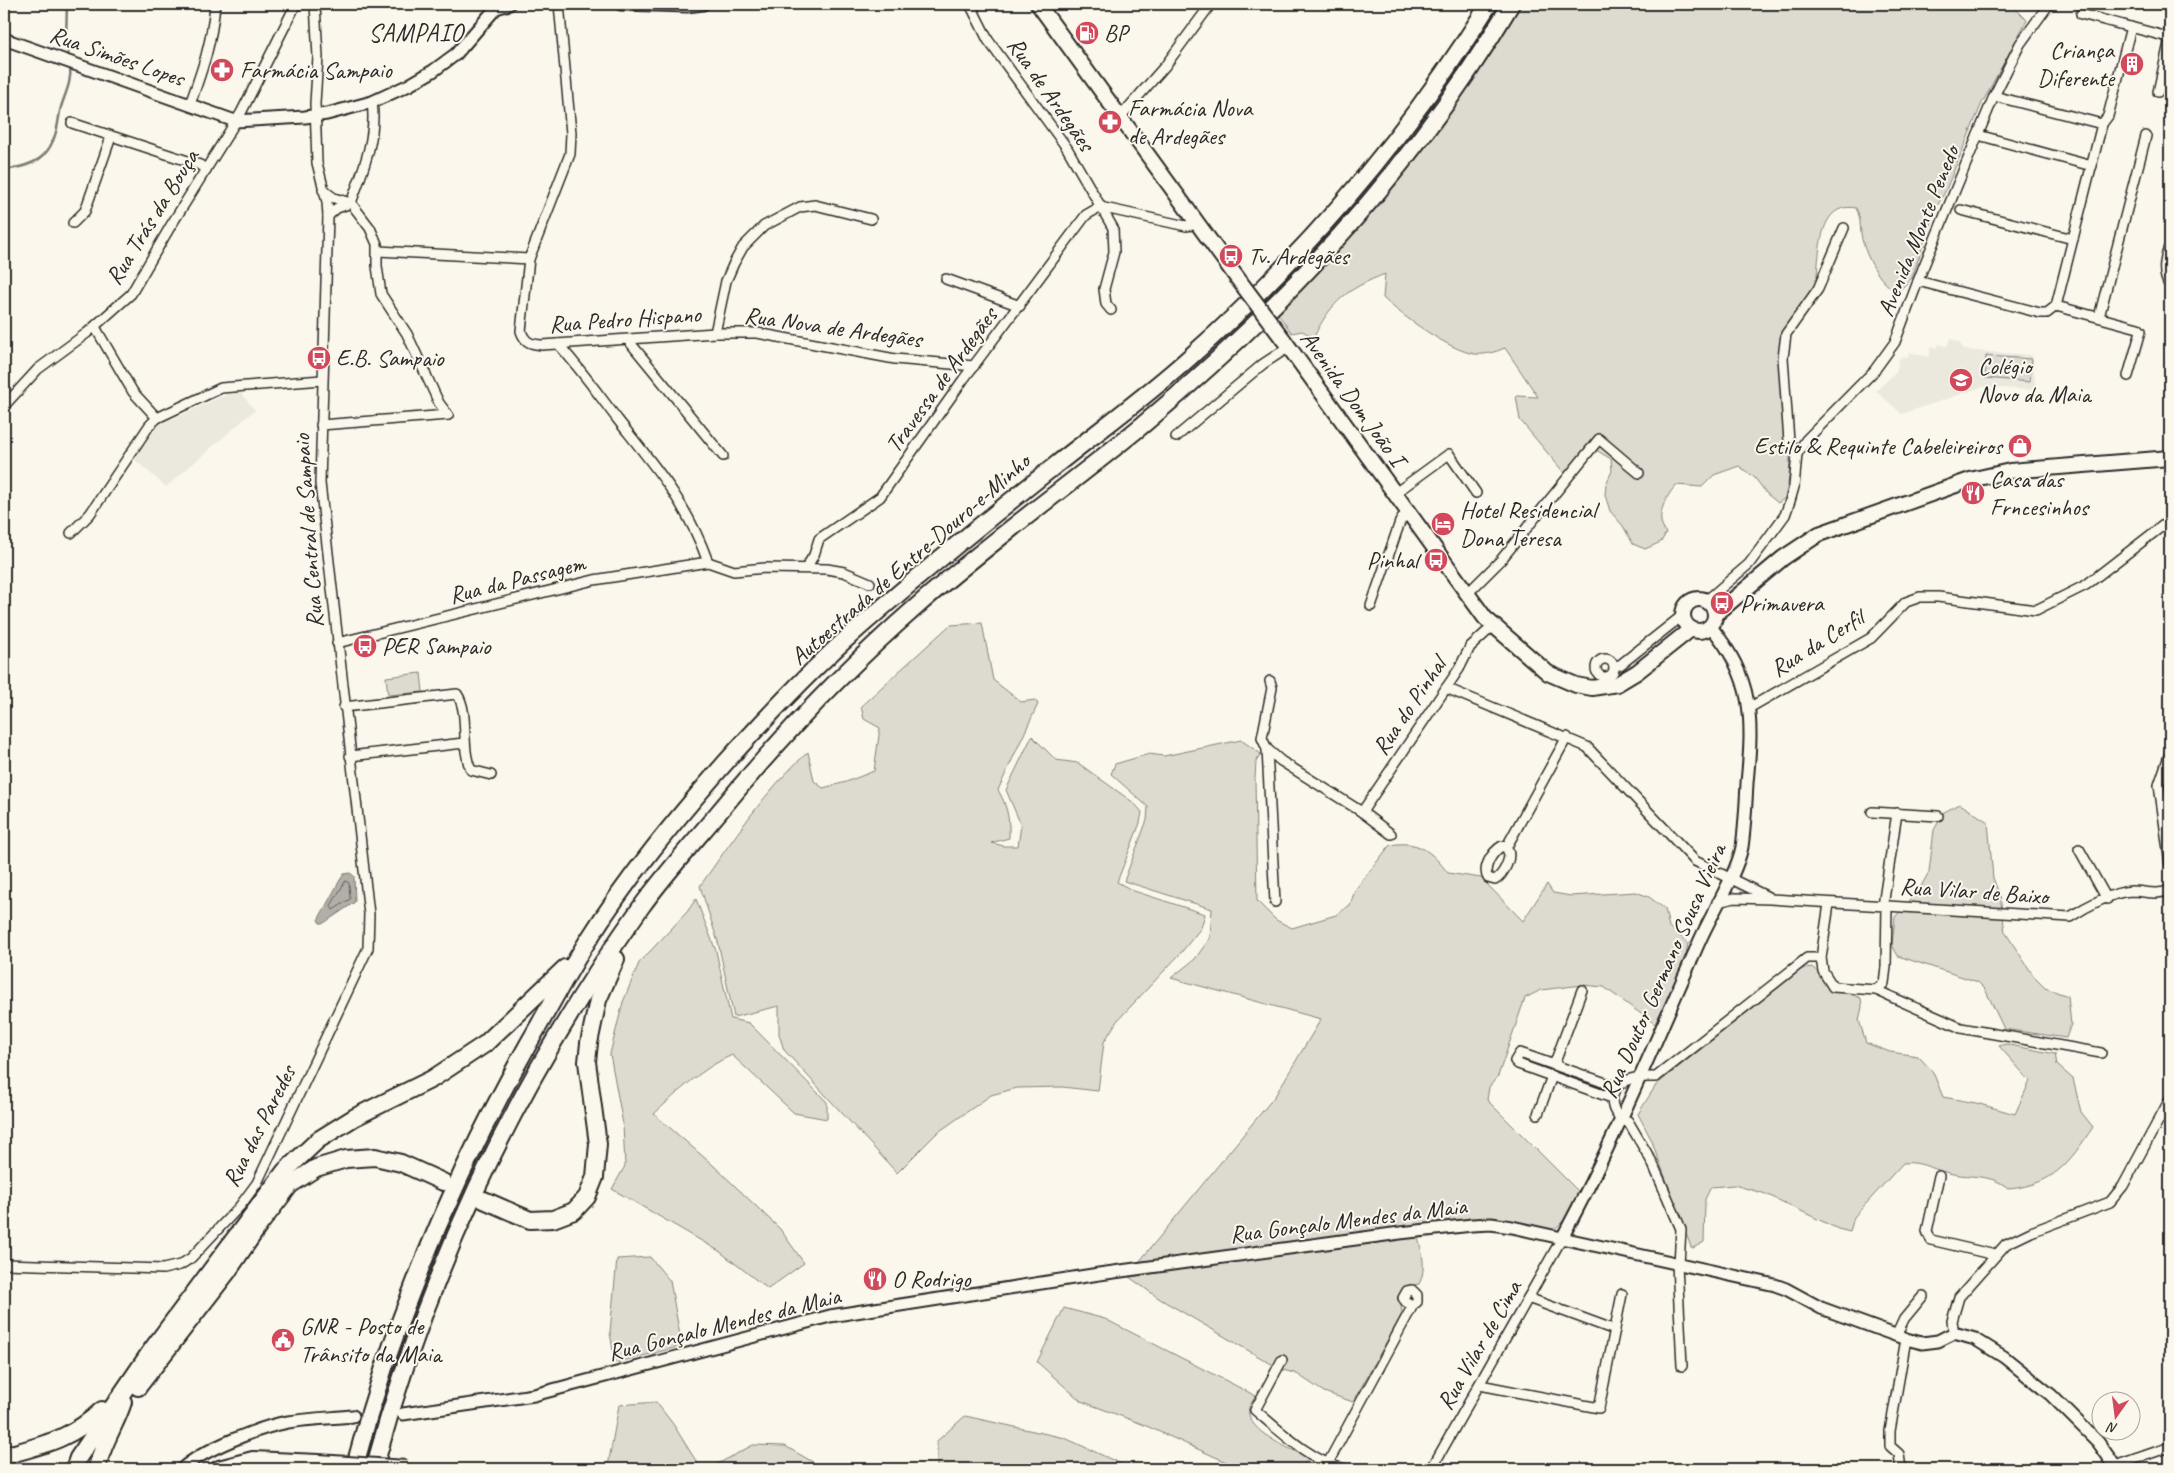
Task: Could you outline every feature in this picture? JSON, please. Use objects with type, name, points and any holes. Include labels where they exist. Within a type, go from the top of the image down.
[{"type":"highway","name":"Autoestrada de Entre-Douro-e-Minho","points":[[354,1469],[393,1340],[415,1281],[446,1206],[504,1087],[587,941],[634,874],[682,812],[767,717],[820,664],[917,578],[1185,362],[1287,265],[1348,197],[1400,134],[1437,84],[1489,4]]},
{"type":"highway","name":"Autoestrada de Entre-Douro-e-Minho","points":[[374,1469],[392,1406],[418,1330],[446,1256],[478,1183],[520,1099],[551,1044],[642,905],[765,757],[879,640],[950,578],[1174,398],[1247,332],[1298,282],[1347,229],[1417,144],[1471,67],[1511,4]]},
{"type":"highway","points":[[484,1200],[530,1220],[553,1218],[574,1211],[587,1197],[595,1177],[598,1144],[587,1062],[591,1027],[604,985],[642,905]]},
{"type":"highway","points":[[74,1469],[78,1458],[130,1381],[285,1171],[318,1140],[355,1117],[432,1079],[485,1044],[562,972],[587,941]]},
{"type":"highway","points":[[82,1469],[101,1434],[123,1402],[142,1382],[192,1319],[290,1185],[316,1168],[346,1159],[375,1157],[401,1163],[443,1182]]},
{"type":"highway","points":[[4,1456],[51,1443],[87,1424],[130,1381]]},
{"type":"highway","points":[[97,1469],[123,1402]]},
{"type":"highway","points":[[218,1469],[253,1460],[406,1469]]},
{"type":"main road","name":"Avenida Dom João I","points":[[1038,4],[1467,594],[1493,626],[1548,673],[1576,685],[1592,688],[1617,684],[1637,672],[1691,629]]},
{"type":"main road","points":[[1713,621],[1712,604],[1707,600],[1702,598],[1691,600],[1684,609],[1684,620],[1691,629],[1701,631],[1713,621],[1735,597],[1794,549],[1819,534],[1970,480],[2010,471],[2170,458]]},
{"type":"street","points":[[190,104],[204,68],[212,37],[216,4]]},
{"type":"street","name":"Rua Trás da Bouça","points":[[4,406],[38,368],[95,327],[131,294],[241,114],[296,4]]},
{"type":"street","name":"Rua Central de Sampaio","points":[[316,4],[318,57],[315,116],[317,163],[328,216],[320,425],[320,483],[369,914],[368,948],[360,963]]},
{"type":"street","name":"Rua Simões Lopes","points":[[4,39],[235,121],[315,116],[372,102],[417,80],[456,54],[492,6],[509,4]]},
{"type":"street","name":"Rua Pedro Hispano","points":[[558,4],[571,133],[570,154],[529,259],[521,332],[524,339],[529,344],[558,344],[716,333]]},
{"type":"street","points":[[621,4],[686,6],[703,4]]},
{"type":"street","name":"Rua de Ardegães","points":[[970,4],[988,40],[1067,148],[1113,228],[1115,238],[1114,252],[1104,289],[1106,304],[1111,310]]},
{"type":"street","points":[[1121,116],[1165,66],[1211,4]]},
{"type":"street","name":"Avenida Monte Penedo","points":[[1797,454],[1806,440],[1874,371],[1886,355],[1903,324],[1918,281],[1994,96],[2020,44],[2049,4]]},
{"type":"street","points":[[2081,14],[2168,37],[2170,43],[2158,92]]},
{"type":"street","points":[[1918,281],[2040,313],[2047,313],[2056,306],[2102,124],[2108,116],[2131,27]]},
{"type":"street","points":[[1994,96],[2102,124]]},
{"type":"street","points":[[351,203],[369,154],[374,114],[372,102]]},
{"type":"street","points":[[72,123],[200,165],[206,170]]},
{"type":"street","points":[[1978,135],[2092,166]]},
{"type":"street","points":[[2099,316],[2146,136]]},
{"type":"street","points":[[73,223],[85,211],[111,137]]},
{"type":"street","points":[[320,425],[448,415],[439,403],[407,334],[381,294],[377,266],[378,251],[370,228],[351,203],[334,198],[324,190]]},
{"type":"street","points":[[328,216],[337,208],[351,203]]},
{"type":"street","points":[[716,333],[726,281],[734,263],[743,247],[764,226],[800,207],[815,205],[872,218]]},
{"type":"street","points":[[1100,207],[1186,226],[1198,224]]},
{"type":"street","name":"Travessa de Ardegães","points":[[806,568],[814,556],[819,539],[880,497],[1082,219],[1100,207]]},
{"type":"street","points":[[1961,210],[2073,239]]},
{"type":"street","points":[[1707,600],[1749,564],[1785,515],[1794,487],[1797,454],[1789,441],[1783,358],[1786,334],[1818,289],[1844,228]]},
{"type":"street","points":[[2170,244],[2165,263],[2165,274],[2170,286]]},
{"type":"street","points":[[378,251],[529,259]]},
{"type":"street","points":[[946,279],[1020,306]]},
{"type":"street","points":[[2056,306],[2138,328],[2141,331],[2128,376]]},
{"type":"street","points":[[95,327],[133,392],[157,418]]},
{"type":"street","name":"Rua Nova de Ardegães","points":[[716,333],[757,333],[895,359],[974,366]]},
{"type":"street","points":[[628,340],[722,456]]},
{"type":"street","points":[[1176,437],[1286,343]]},
{"type":"street","points":[[558,344],[592,384],[666,479],[686,510],[708,562],[734,571],[764,568],[806,568],[844,572],[870,583]]},
{"type":"street","points":[[71,533],[90,514],[149,426],[157,418],[221,388],[322,380]]},
{"type":"street","points":[[1467,594],[1500,562],[1599,439],[1638,472]]},
{"type":"street","points":[[1394,494],[1449,454],[1476,493]]},
{"type":"street","points":[[1371,606],[1400,522],[1407,511]]},
{"type":"street","name":"Rua da Cerfil","points":[[1749,708],[1871,638],[1906,602],[1920,597],[1938,597],[2036,610],[2086,585],[2170,520]]},
{"type":"street","name":"Rua da Passagem","points":[[337,643],[594,580],[708,562]]},
{"type":"street","points":[[1723,585],[1735,597]]},
{"type":"street","points":[[1614,666],[1620,665],[1683,615]]},
{"type":"street","name":"Rua Doutor Germano Sousa Vieira","points":[[1562,1238],[1585,1196],[1621,1120],[1742,847],[1751,736],[1749,708],[1744,683],[1713,621]]},
{"type":"street","name":"Rua do Pinhal","points":[[1362,812],[1446,688],[1470,648],[1493,626]]},
{"type":"street","points":[[1270,681],[1272,688],[1262,738],[1266,749],[1275,902]]},
{"type":"street","name":"Rua Vilar de Baixo","points":[[1446,688],[1567,737],[1587,747],[1696,861],[1770,899]]},
{"type":"street","points":[[344,706],[457,694],[462,701],[464,742],[471,770],[491,775]]},
{"type":"street","points":[[1506,848],[1567,737]]},
{"type":"street","points":[[350,756],[464,742]]},
{"type":"street","points":[[1266,749],[1281,761],[1362,812],[1391,834]]},
{"type":"street","points":[[2170,753],[2159,785],[2170,864]]},
{"type":"street","points":[[1872,812],[1938,816]]},
{"type":"street","points":[[1876,990],[1884,983],[1886,967],[1885,906],[1897,813]]},
{"type":"street","points":[[2079,849],[2107,899]]},
{"type":"street","name":"Rua Vilar de Baixo","points":[[1717,902],[1735,898],[1770,899],[2070,917],[2083,908],[2129,891],[2162,894],[2170,890]]},
{"type":"street","points":[[1829,904],[1821,958],[1823,971],[1833,987],[1876,990],[1961,1028],[2101,1053]]},
{"type":"street","points":[[1682,1366],[1678,1264],[1681,1229],[1652,1162],[1628,1122],[1621,1120],[1616,1114],[1612,1098],[1620,1083],[1631,1078],[1656,1077],[1807,958],[1821,958]]},
{"type":"street","name":"Rua das Paredes","points":[[4,1264],[163,1269],[180,1265],[191,1258],[240,1206],[257,1183],[360,963]]},
{"type":"street","points":[[1554,1065],[1582,990]]},
{"type":"street","points":[[1612,1098],[1518,1064],[1515,1061],[1520,1053],[1617,1088]]},
{"type":"street","points":[[1538,1114],[1552,1076]]},
{"type":"street","points":[[2170,1099],[2123,1186],[2110,1202],[2031,1232],[2006,1244],[1959,1297],[1952,1321],[1954,1333],[1975,1339],[2004,1357],[2051,1395],[2098,1442],[2116,1467],[2170,1447]]},
{"type":"street","points":[[1939,1176],[1927,1231],[1931,1240],[1995,1255]]},
{"type":"street","name":"Rua Gonçalo Mendes da Maia","points":[[403,1414],[534,1395],[830,1316],[1064,1280],[1390,1234],[1491,1224],[1562,1238],[1786,1289],[1821,1308],[1922,1343],[1938,1341],[1954,1333]]},
{"type":"street","name":"Rua Vilar de Cima","points":[[1428,1469],[1433,1466],[1480,1385],[1562,1238]]},
{"type":"street","points":[[1480,1385],[1599,1408],[1622,1294]]},
{"type":"street","points":[[1901,1469],[1899,1454],[1890,1446],[1890,1431],[1901,1337],[1904,1319],[1923,1296]]},
{"type":"street","points":[[1528,1298],[1615,1330]]},
{"type":"street","points":[[1328,1463],[1413,1305]]},
{"type":"street","points":[[1282,1360],[1255,1410],[1301,1447],[1328,1463],[1345,1469]]},
{"type":"street","points":[[182,1469],[206,1453],[234,1440],[286,1422],[354,1416]]},
{"type":"shaded area","points":[[1521,4],[2005,4],[2015,8],[2027,20],[1982,103],[1945,192],[1935,210],[1912,278],[1898,292],[1881,278],[1865,250],[1856,208],[1842,209],[1832,215],[1825,226],[1821,241],[1813,299],[1780,357],[1779,369],[1788,418],[1790,458],[1785,498],[1778,503],[1767,494],[1755,478],[1739,466],[1714,475],[1702,487],[1676,485],[1662,508],[1661,521],[1666,533],[1661,542],[1645,549],[1633,544],[1623,526],[1610,511],[1605,495],[1606,484],[1612,471],[1611,459],[1596,450],[1587,453],[1565,474],[1520,420],[1516,396],[1538,397],[1505,348],[1490,353],[1475,354],[1440,339],[1401,314],[1383,298],[1385,274],[1372,279],[1342,297],[1327,314],[1314,337],[1302,331],[1292,333],[1277,313],[1350,238],[1394,186],[1483,67]]},
{"type":"shaded area","name":"Colégio Novo da Maia","points":[[1950,338],[1960,343],[1964,350],[2032,355],[2036,390],[1982,387],[1902,414],[1876,391],[1896,372],[1899,358],[1903,356],[1908,357],[1909,352],[1929,357],[1931,347],[1937,348],[1938,344],[1947,346]]},
{"type":"shaded area","points":[[1986,356],[2032,359],[2030,382],[1985,378]]},
{"type":"shaded area","points":[[239,391],[255,410],[166,487],[133,458],[165,417],[173,419],[220,397]]},
{"type":"shaded area","points":[[982,623],[993,680],[1021,702],[1035,700],[1038,704],[998,790],[1004,801],[1007,813],[1009,838],[991,843],[1004,846],[1018,846],[1021,825],[1006,790],[1032,736],[1056,760],[1078,763],[1134,803],[1142,812],[1140,823],[1117,882],[1134,891],[1205,914],[1201,928],[1180,954],[1117,1021],[1104,1042],[1098,1091],[1062,1087],[1017,1088],[991,1095],[937,1133],[897,1173],[784,1050],[779,1034],[779,1006],[734,1017],[718,942],[700,886],[764,799],[808,752],[814,781],[823,788],[846,782],[874,771],[880,728],[864,719],[861,706],[950,625]]},
{"type":"shaded area","points":[[421,673],[423,692],[388,695],[386,677]]},
{"type":"shaded area","points":[[1241,740],[1261,754],[1256,762],[1255,778],[1257,901],[1276,920],[1292,928],[1336,915],[1350,905],[1355,890],[1390,845],[1409,844],[1430,853],[1448,873],[1481,878],[1523,921],[1547,884],[1553,893],[1571,896],[1636,892],[1649,897],[1665,909],[1669,927],[1688,943],[1685,961],[1655,1024],[1604,987],[1582,985],[1541,990],[1525,998],[1498,1076],[1489,1087],[1487,1100],[1581,1194],[1571,1213],[1553,1231],[1497,1224],[1461,1222],[1424,1224],[1139,1262],[1275,1096],[1321,1019],[1171,978],[1195,959],[1210,938],[1212,909],[1124,881],[1147,820],[1148,807],[1111,774],[1115,764],[1149,754],[1164,756]]},
{"type":"shaded area","points":[[1960,804],[1988,822],[1993,878],[2000,896],[2005,932],[2035,978],[2045,988],[2068,996],[2071,1024],[2066,1038],[2004,1029],[1985,989],[1978,982],[1898,956],[1892,945],[1895,917],[1919,890],[1929,872],[1934,830],[1944,812]]},
{"type":"shaded area","points":[[696,899],[716,951],[731,1019],[749,1023],[827,1102],[827,1119],[794,1113],[732,1055],[700,1074],[654,1114],[714,1166],[780,1229],[804,1263],[768,1289],[719,1251],[612,1189],[625,1166],[623,1124],[610,1054],[623,1002],[639,963],[687,912]]},
{"type":"shaded area","points":[[1812,967],[1821,975],[1828,986],[1861,998],[1862,1007],[1859,1020],[1866,1043],[1890,1052],[1918,1056],[1933,1072],[1943,1097],[1976,1103],[2015,1114],[2030,1081],[1999,1046],[2005,1044],[2055,1054],[2057,1065],[2073,1079],[2081,1112],[2093,1127],[2076,1151],[2059,1170],[2049,1177],[2025,1186],[2009,1189],[1994,1180],[1986,1178],[1953,1174],[1919,1164],[1903,1163],[1854,1217],[1850,1232],[1838,1229],[1766,1194],[1734,1185],[1711,1187],[1705,1199],[1704,1242],[1693,1248],[1691,1247],[1651,1139],[1638,1114],[1656,1085],[1765,998],[1795,970]]},
{"type":"shaded area","points":[[1417,1235],[1423,1260],[1423,1272],[1419,1284],[1408,1286],[1400,1294],[1402,1314],[1353,1402],[1324,1392],[1297,1374],[1280,1369],[1160,1299],[1129,1277]]},
{"type":"shaded area","points":[[650,1257],[670,1281],[682,1346],[615,1363],[610,1332],[617,1259]]},
{"type":"shaded area","points":[[1064,1308],[1105,1319],[1256,1396],[1249,1409],[1252,1422],[1265,1435],[1309,1458],[1300,1469],[1242,1469],[1142,1424],[1081,1401],[1037,1362]]},
{"type":"shaded area","points":[[656,1402],[673,1424],[701,1469],[604,1469],[608,1466],[619,1405]]},
{"type":"shaded area","points":[[965,1416],[1065,1438],[1132,1469],[937,1469],[937,1441]]},
{"type":"shaded area","points":[[753,1445],[785,1446],[825,1469],[708,1469]]},
{"type":"water","points":[[350,873],[354,876],[355,902],[324,923],[320,923],[318,920],[340,880],[344,874]]},
{"type":"waterway","points":[[67,4],[66,39],[69,58]]},
{"type":"waterway","points":[[4,170],[32,163],[45,154],[50,147],[54,139],[68,86],[70,66]]},
{"type":"place","name":"BP","points":[[1087,33]]},
{"type":"place","name":"Criança Diferente","points":[[2132,64]]},
{"type":"place","name":"Farmácia Sampaio","points":[[222,70]]},
{"type":"place","name":"Farmácia Nova de Ardegães","points":[[1110,122]]},
{"type":"place","name":"Tv. Ardegães","points":[[1231,256]]},
{"type":"place","name":"E.B. Sampaio","points":[[319,358]]},
{"type":"place","name":"Colégio Novo da Maia","points":[[1961,380]]},
{"type":"place","name":"Estilo & Requinte Cabeleireiros","points":[[2020,446]]},
{"type":"place","name":"Casa das Frncesinhos","points":[[1973,493]]},
{"type":"place","name":"Hotel Residencial Dona Teresa","points":[[1443,524]]},
{"type":"place","name":"Pinhal","points":[[1436,560]]},
{"type":"place","name":"Primavera","points":[[1722,603]]},
{"type":"place","name":"PER Sampaio","points":[[365,646]]},
{"type":"place","name":"O Rodrigo","points":[[875,1279]]},
{"type":"place","name":"GNR - Posto de Trânsito da Maia","points":[[283,1340]]},
{"type":"district","name":"SAMPAIO","points":[[416,33]]}]
